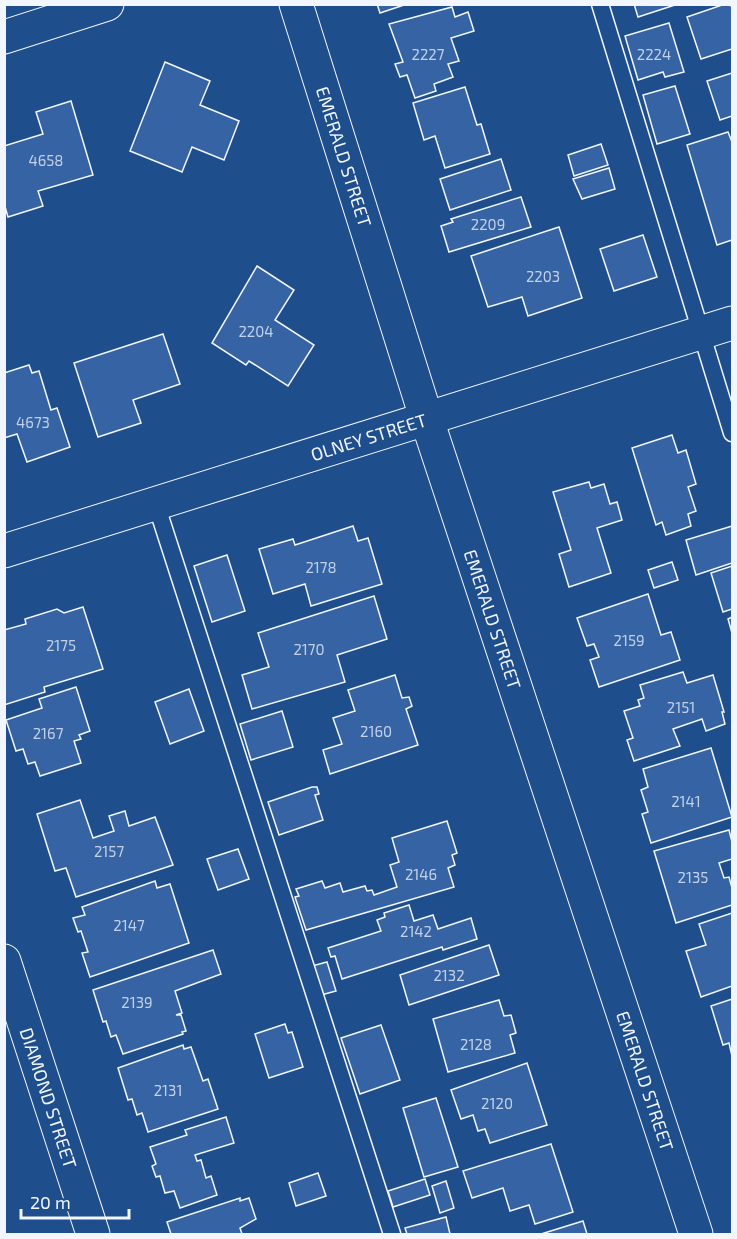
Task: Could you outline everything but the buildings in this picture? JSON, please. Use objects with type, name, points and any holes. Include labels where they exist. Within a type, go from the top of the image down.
[{"type":"street","points":[[4,37],[107,4]]},
{"type":"street","name":"EMERALD STREET","points":[[296,4],[426,417],[696,1234]]},
{"type":"street","name":"OLNEY STREET","points":[[4,551],[732,323]]},
{"type":"street","name":"DIAMOND STREET","points":[[4,961],[93,1234]]},
{"type":"lane","points":[[600,4],[732,433]]},
{"type":"lane","points":[[156,504],[392,1234]]}]
